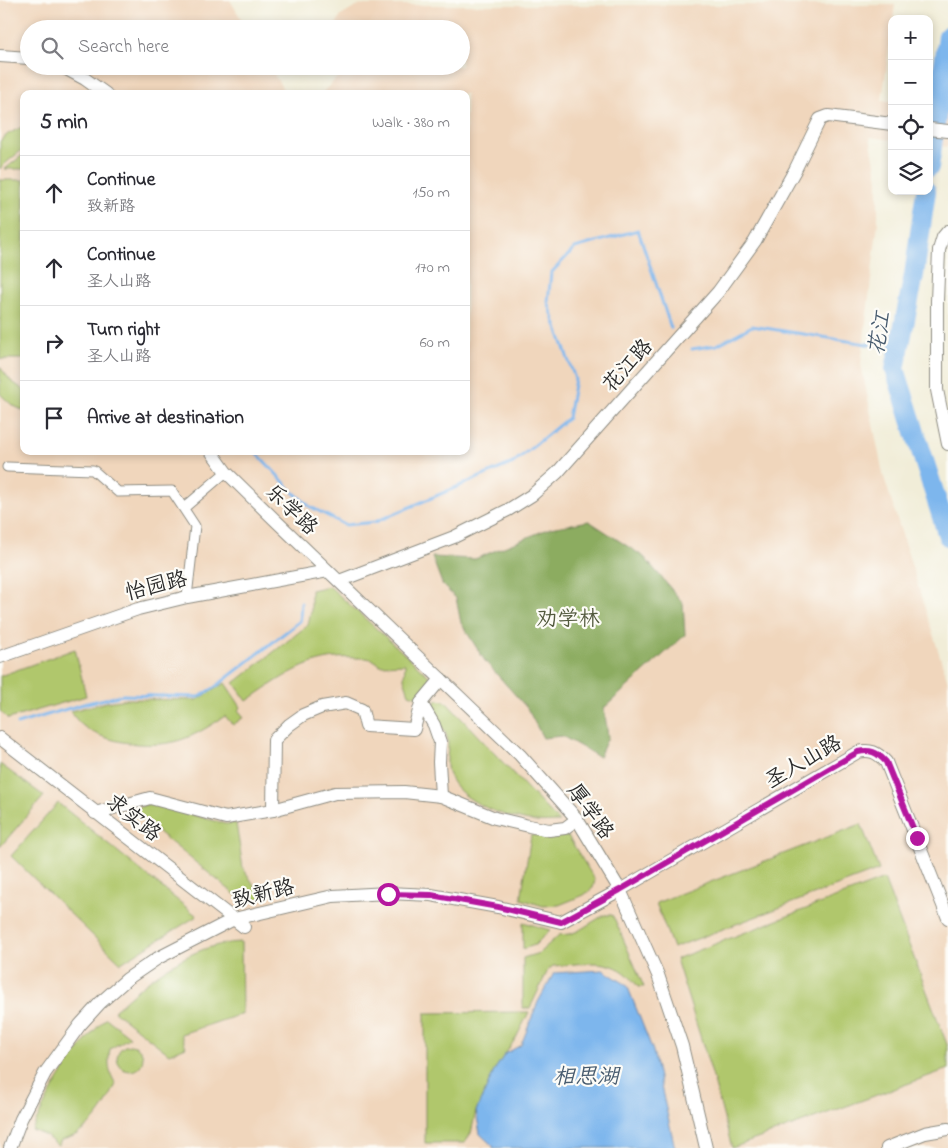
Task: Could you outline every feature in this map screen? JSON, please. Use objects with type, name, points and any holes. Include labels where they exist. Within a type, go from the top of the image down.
[{"type":"street","points":[[0,56],[20,57]]},
{"type":"street","points":[[79,75],[101,90]]},
{"type":"street","name":"花江路","points":[[339,582],[454,536],[508,510],[532,495],[557,473],[718,292],[755,241],[795,170],[820,119],[828,116],[888,124]]},
{"type":"street","points":[[933,129],[948,131]]},
{"type":"street","points":[[948,231],[943,236],[939,250],[937,390],[948,444]]},
{"type":"street","name":"乐学路","points":[[214,455],[226,472],[328,571]]},
{"type":"street","points":[[7,467],[93,470],[118,492],[172,491],[195,526],[187,597]]},
{"type":"street","points":[[184,508],[226,472]]},
{"type":"street","name":"厚学路","points":[[328,571],[520,755],[577,819],[620,890],[658,975],[682,1046],[706,1148]]},
{"type":"street","name":"怡园路","points":[[0,657],[138,609],[187,597],[328,571]]},
{"type":"street","points":[[273,810],[274,740],[288,725],[303,715],[322,707],[346,703],[362,710],[366,726],[414,729],[421,703],[441,679]]},
{"type":"street","points":[[421,703],[434,726],[440,742],[441,796]]},
{"type":"street","name":"求实路","points":[[0,738],[239,923]]},
{"type":"street","name":"圣人山路","points":[[620,890],[858,752],[867,750],[880,755],[886,762],[948,918]]},
{"type":"street","points":[[95,813],[150,798],[226,818],[273,810],[335,793],[404,792],[441,796],[495,818],[549,830],[565,828],[577,819]]},
{"type":"street","name":"致新路","points":[[10,1148],[21,1119],[45,1073],[80,1025],[100,1003],[126,979],[158,958],[239,923],[333,896],[388,894],[431,895],[498,907],[561,922],[620,890]]},
{"type":"street","points":[[886,1148],[925,1134],[948,1129]]},
{"type":"shaded area","points":[[0,0],[230,0],[242,20],[20,20],[20,75],[274,75],[284,90],[20,90],[20,455],[470,455],[470,90],[325,90],[340,75],[470,75],[470,20],[338,20],[341,16],[359,5],[895,5],[894,15],[888,15],[888,56],[882,100],[888,101],[888,139],[870,137],[878,180],[878,222],[861,364],[883,474],[948,682],[948,1148],[0,1148]]},
{"type":"shaded area","points":[[933,110],[948,112],[948,147],[933,145]]},
{"type":"green space","points":[[20,128],[20,151],[0,169],[0,141],[8,134]]},
{"type":"green space","points":[[20,157],[20,169],[5,169]]},
{"type":"green space","points":[[0,180],[20,180],[20,359],[0,359]]},
{"type":"green space","points":[[0,367],[11,381],[20,387],[20,409],[12,405],[0,394]]},
{"type":"green space","name":"劝学林","points":[[589,521],[644,557],[683,603],[685,635],[604,708],[608,737],[599,757],[562,736],[543,738],[527,708],[485,661],[461,623],[456,598],[443,586],[432,557],[475,559],[550,528]]},
{"type":"green space","points":[[329,586],[431,678],[427,690],[418,697],[409,694],[404,679],[405,664],[380,665],[369,658],[339,658],[324,660],[297,669],[247,701],[234,683],[308,625],[311,611],[311,590]]},
{"type":"green space","points":[[75,649],[86,696],[8,719],[0,711],[0,676]]},
{"type":"green space","points":[[225,683],[241,707],[238,710],[244,717],[233,725],[225,716],[194,735],[173,742],[147,744],[116,741],[89,730],[78,722],[71,711],[127,699],[197,700]]},
{"type":"green space","points":[[437,700],[445,701],[559,822],[536,822],[513,817],[486,808],[463,794],[449,775],[447,737],[432,706]]},
{"type":"green space","points":[[0,764],[44,796],[0,847]]},
{"type":"green space","points":[[58,803],[197,916],[121,963],[11,856]]},
{"type":"green space","points":[[150,803],[226,824],[236,823],[243,868],[263,899],[242,900],[131,810]]},
{"type":"green space","points":[[861,824],[879,870],[673,948],[656,903]]},
{"type":"green space","points":[[531,835],[548,837],[568,836],[595,880],[593,888],[584,895],[559,905],[543,906],[521,899]]},
{"type":"green space","points":[[884,879],[948,1047],[948,1069],[732,1148],[712,1074],[676,959]]},
{"type":"green space","points":[[604,915],[612,915],[615,920],[644,987],[638,987],[629,977],[610,965],[589,963],[553,966],[548,970],[530,1008],[523,1008],[523,958],[539,953],[559,935],[578,931]]},
{"type":"green space","points":[[523,922],[550,930],[535,945],[523,949]]},
{"type":"green space","points":[[241,942],[242,1014],[181,1034],[186,1047],[169,1054],[114,1011],[141,986],[172,964],[206,949],[223,944]]},
{"type":"green space","points":[[529,1012],[516,1038],[495,1069],[476,1111],[471,1133],[465,1143],[425,1143],[425,1013]]},
{"type":"green space","points":[[106,1018],[130,1037],[110,1049],[109,1067],[116,1084],[101,1111],[87,1127],[79,1133],[61,1140],[58,1146],[46,1136],[32,1130],[47,1099],[73,1057]]},
{"type":"green space","points":[[130,1045],[139,1049],[143,1058],[139,1067],[130,1071],[121,1067],[117,1058],[121,1049]]},
{"type":"water","name":"相思湖","points":[[603,970],[627,985],[653,1051],[675,1148],[493,1148],[480,1134],[476,1111],[495,1069],[505,1054],[521,1045],[538,1002],[554,973]]},
{"type":"waterway","name":"花江","points":[[931,150],[948,36]]},
{"type":"waterway","name":"花江","points":[[925,195],[914,275],[895,369],[948,536]]},
{"type":"waterway","points":[[259,455],[293,492],[309,506],[345,525],[375,522],[513,463],[568,418],[575,379],[548,302],[551,273],[575,248],[638,230],[671,328]]},
{"type":"waterway","points":[[692,349],[717,345],[752,326],[899,349]]},
{"type":"waterway","points":[[17,724],[87,703],[123,695],[199,697],[214,688],[300,621],[301,603]]},
{"type":"route","points":[[388,894],[431,895],[498,907],[561,922],[620,890],[858,752],[867,750],[880,755],[886,762],[917,838]]}]
